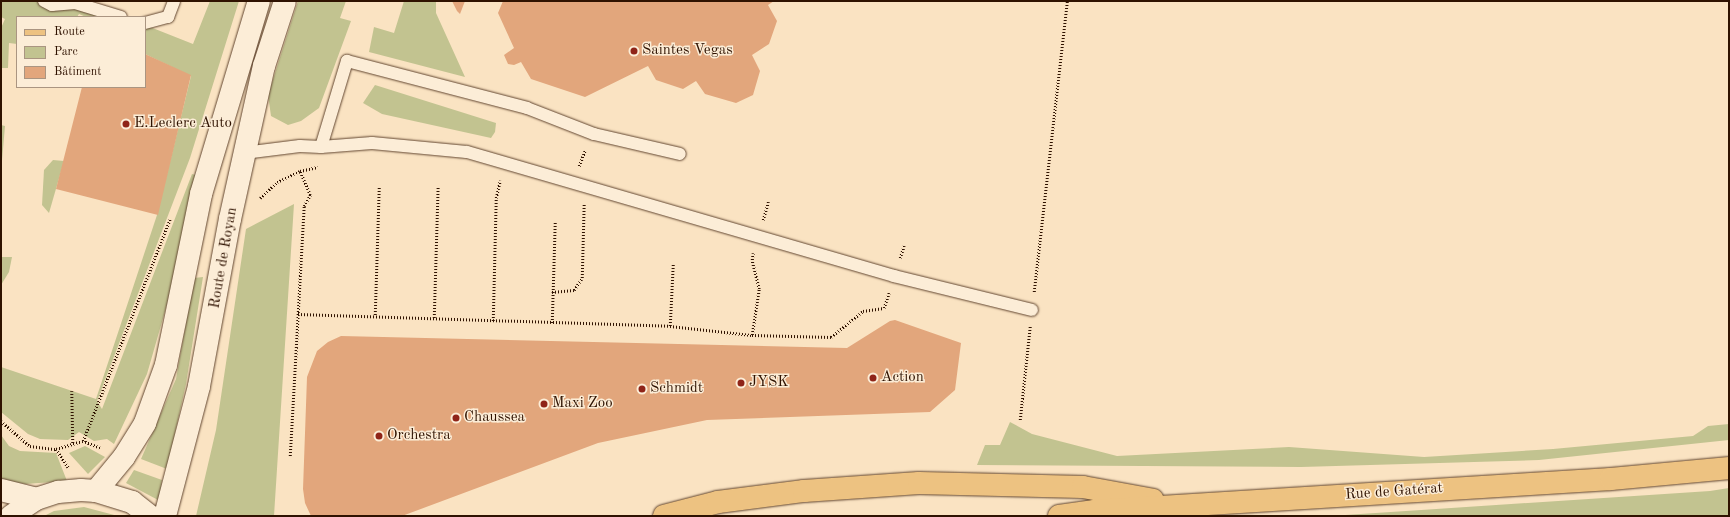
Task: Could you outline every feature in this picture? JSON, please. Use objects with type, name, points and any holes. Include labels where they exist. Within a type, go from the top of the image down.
[{"type":"main road","points":[[89,490],[124,457],[145,423],[166,365],[201,194],[259,1]]},
{"type":"main road","points":[[244,153],[230,142],[272,1]]},
{"type":"main road","name":"Route de Royan","points":[[164,516],[199,386],[244,153],[264,66],[285,1]]},
{"type":"main road","name":"Rue de Gatérat","points":[[1059,516],[1186,506],[1611,479],[1729,468]]},
{"type":"main road","points":[[664,516],[725,501],[804,491],[919,484],[1083,487],[1186,506]]},
{"type":"main road","points":[[1,490],[36,499]]},
{"type":"main road","points":[[11,516],[36,499],[58,492],[89,490],[132,502],[150,516]]},
{"type":"lane","points":[[44,1],[52,5],[75,3],[117,16]]},
{"type":"lane","points":[[146,23],[168,17],[174,1]]},
{"type":"lane","points":[[321,147],[347,61],[527,108],[592,134],[680,154]]},
{"type":"lane","points":[[244,153],[300,146],[321,147],[372,142],[467,152],[574,181],[758,237],[894,276],[1032,310]]},
{"type":"path","points":[[1020,420],[1067,1]]},
{"type":"path","points":[[552,292],[574,290],[582,278],[584,198],[570,194],[592,134]]},
{"type":"path","points":[[257,201],[277,182],[300,171],[323,166]]},
{"type":"path","points":[[290,456],[304,206],[310,195],[300,171]]},
{"type":"path","points":[[494,321],[496,198],[500,176]]},
{"type":"path","points":[[434,318],[438,186]]},
{"type":"path","points":[[375,315],[379,187]]},
{"type":"path","points":[[752,335],[759,289],[752,260],[768,202]]},
{"type":"path","points":[[552,323],[555,221]]},
{"type":"path","points":[[298,314],[375,315],[494,321],[670,326],[752,335],[831,337],[864,311],[884,308],[904,246]]},
{"type":"path","points":[[670,326],[673,264]]},
{"type":"path","points":[[72,392],[73,443]]},
{"type":"path","points":[[1,421],[30,446],[56,449],[83,441]]},
{"type":"path","points":[[56,449],[89,490]]},
{"type":"green space","points":[[1,1],[84,1],[122,16],[84,16],[79,14],[78,16],[16,16],[16,44],[9,43],[8,68],[1,68],[1,28],[5,19],[1,17]]},
{"type":"green space","points":[[210,1],[239,1],[190,158],[97,401],[102,409],[192,174],[196,175],[174,280],[147,374],[114,444],[107,439],[94,441],[79,432],[68,440],[40,439],[28,434],[1,412],[1,367],[96,399],[157,215],[191,76],[146,54],[146,25],[193,44]]},
{"type":"green space","points":[[298,1],[346,1],[340,18],[351,21],[319,108],[301,121],[288,125],[271,116],[268,95]]},
{"type":"green space","points":[[404,1],[436,1],[436,13],[465,77],[369,52],[374,27],[394,33]]},
{"type":"green space","points":[[375,85],[496,123],[495,132],[491,138],[382,114],[363,103]]},
{"type":"green space","points":[[1,125],[5,126],[1,172]]},
{"type":"green space","points":[[53,160],[64,161],[49,213],[42,205],[44,170]]},
{"type":"green space","points":[[294,204],[274,516],[196,516],[216,430],[246,229]]},
{"type":"green space","points":[[1,257],[12,257],[9,272],[1,285]]},
{"type":"green space","points":[[203,277],[186,384],[167,469],[141,459],[176,379],[194,278]]},
{"type":"green space","points":[[1010,422],[1032,434],[1117,456],[1289,447],[1424,457],[1553,449],[1693,436],[1708,426],[1729,424],[1729,440],[1539,460],[1301,467],[977,465],[985,445],[1000,445]]},
{"type":"green space","points":[[1,435],[9,446],[20,451],[56,453],[67,481],[25,484],[3,480],[1,478]]},
{"type":"green space","points":[[85,446],[105,457],[88,474],[69,453]]},
{"type":"green space","points":[[134,470],[162,480],[160,501],[126,483]]},
{"type":"green space","points":[[1729,488],[1729,516],[1330,516],[1710,491]]},
{"type":"green space","points":[[84,507],[118,516],[44,516],[54,511]]},
{"type":"building","points":[[452,1],[465,1],[460,14],[457,11]]},
{"type":"building","name":"Saintes Vegas","points":[[503,1],[774,1],[768,5],[777,21],[769,44],[752,55],[760,71],[753,95],[736,103],[705,94],[696,81],[683,89],[656,80],[648,66],[585,97],[531,79],[521,62],[514,65],[508,64],[504,55],[514,48],[498,13]]},
{"type":"building","name":"E.Leclerc Auto","points":[[146,54],[191,75],[158,215],[56,189],[82,88],[146,88]]},
{"type":"building","points":[[895,320],[961,343],[955,390],[930,412],[707,420],[598,443],[402,516],[311,516],[305,503],[303,489],[307,377],[317,351],[328,342],[341,336],[847,348],[890,321]]},
{"type":"place","name":"Saintes Vegas","points":[[634,51]]},
{"type":"place","name":"E.Leclerc Auto","points":[[126,124]]},
{"type":"place","name":"Action","points":[[873,378]]},
{"type":"place","name":"JYSK","points":[[741,383]]},
{"type":"place","name":"Schmidt","points":[[642,389]]},
{"type":"place","name":"Maxi Zoo","points":[[544,404]]},
{"type":"place","name":"Chaussea","points":[[456,418]]},
{"type":"place","name":"Orchestra","points":[[379,436]]}]
